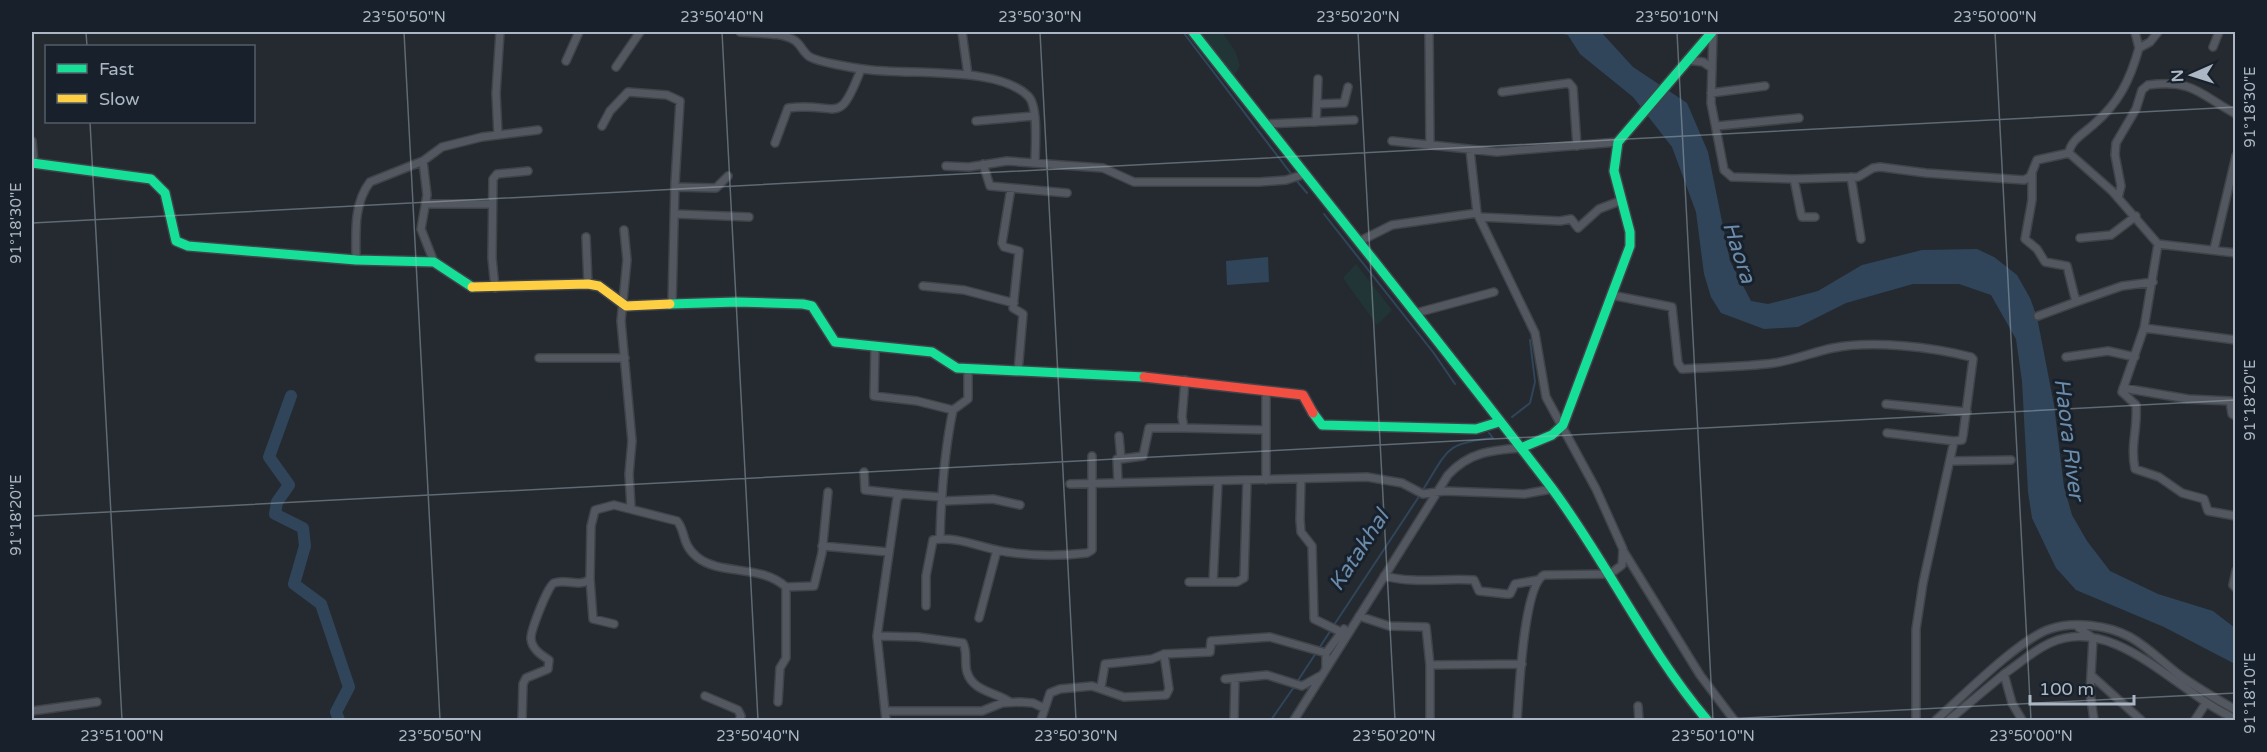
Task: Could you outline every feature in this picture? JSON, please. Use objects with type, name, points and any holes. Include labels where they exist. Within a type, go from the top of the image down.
[{"type":"street","points":[[498,135],[496,93],[500,32]]},
{"type":"street","points":[[566,61],[579,32]]},
{"type":"street","points":[[616,67],[640,32]]},
{"type":"street","points":[[740,32],[786,37],[794,40],[811,57],[861,69],[968,75],[999,80],[1029,97],[1034,107],[1035,163]]},
{"type":"street","points":[[962,32],[968,75]]},
{"type":"street","points":[[1193,32],[1264,124],[1360,241],[1552,489],[1610,574],[1686,695],[1707,720]]},
{"type":"street","points":[[1429,32],[1430,144]]},
{"type":"street","points":[[1326,650],[1354,624],[1448,475],[1467,459],[1489,450],[1521,448],[1552,435],[1563,425],[1631,239],[1614,171],[1618,142],[1712,32]]},
{"type":"street","points":[[1712,32],[1711,108],[1717,126],[1724,170],[1728,175],[1794,179],[1851,177],[1862,176],[1873,168],[1880,167],[1926,173],[2024,180],[2032,173]]},
{"type":"street","points":[[2069,153],[2069,148],[2077,139],[2116,103],[2130,76],[2139,48],[2135,32]]},
{"type":"street","points":[[2139,48],[2150,42],[2158,32]]},
{"type":"street","points":[[2213,47],[2218,32]]},
{"type":"street","points":[[1685,62],[1702,62],[1712,68]]},
{"type":"street","points":[[775,143],[788,108],[822,110],[844,105],[849,100],[861,69]]},
{"type":"street","points":[[1316,122],[1318,79]]},
{"type":"street","points":[[1502,92],[1569,83],[1573,88],[1577,146]]},
{"type":"street","points":[[1711,93],[1765,86]]},
{"type":"street","points":[[2118,198],[2121,186],[2115,155],[2116,143],[2136,109],[2142,90],[2148,86],[2192,87],[2206,93],[2235,114]]},
{"type":"street","points":[[1317,104],[1344,103],[1348,87]]},
{"type":"street","points":[[602,126],[610,111],[628,92],[678,98],[681,112],[675,187],[672,304]]},
{"type":"street","points":[[976,121],[1034,116]]},
{"type":"street","points":[[1717,126],[1799,118]]},
{"type":"street","points":[[1264,124],[1354,120]]},
{"type":"street","points":[[356,260],[357,210],[364,189],[370,182],[380,176],[423,161],[442,147],[498,135],[537,130]]},
{"type":"street","points":[[32,141],[33,163],[151,179],[165,193],[170,205],[173,234],[181,245],[306,257],[434,262]]},
{"type":"street","points":[[1392,141],[1497,152],[1618,142]]},
{"type":"street","points":[[1470,150],[1478,215],[1535,333],[1543,388],[1549,404],[1563,425],[1596,489],[1623,549],[1700,675],[1734,720]]},
{"type":"street","points":[[2069,153],[2037,160],[2032,173],[2032,201],[2025,239],[2037,249],[2045,262],[2067,266],[2076,303]]},
{"type":"street","points":[[2069,153],[2136,216],[2158,244],[2144,328],[2123,388],[2123,395],[2136,405],[2137,422],[2132,444],[2136,470],[2159,477],[2182,493],[2204,498],[2208,511],[2235,516]]},
{"type":"street","points":[[2214,249],[2235,156]]},
{"type":"street","points":[[423,161],[427,180],[426,204],[421,229],[434,262],[464,284],[474,288],[588,284],[599,286],[623,306],[637,307],[672,304],[803,304],[812,306],[835,342],[932,351],[957,368],[1185,380],[1306,397],[1315,420],[1322,425],[1476,429],[1499,422]]},
{"type":"street","points":[[946,166],[997,161],[1103,168],[1134,182],[1259,182],[1286,180],[1305,174]]},
{"type":"street","points":[[983,164],[990,186],[1066,193]]},
{"type":"street","points":[[495,288],[492,258],[494,175],[528,171]]},
{"type":"street","points":[[675,187],[716,188],[728,176]]},
{"type":"street","points":[[1851,177],[1861,239]]},
{"type":"street","points":[[1794,179],[1801,214],[1803,217],[1815,217]]},
{"type":"street","points":[[1011,188],[1002,243],[1004,247],[1019,251],[1014,303],[1014,310],[1023,314],[1018,372]]},
{"type":"street","points":[[1360,241],[1392,225],[1478,215],[1560,221],[1571,219],[1579,228],[1599,208],[1620,201]]},
{"type":"street","points":[[426,204],[492,204]]},
{"type":"street","points":[[676,214],[733,219],[749,217]]},
{"type":"street","points":[[2080,238],[2111,235],[2136,216]]},
{"type":"street","points":[[624,230],[627,260],[621,321],[633,441],[629,474],[631,507]]},
{"type":"street","points":[[586,237],[588,284]]},
{"type":"street","points":[[2158,244],[2235,253]]},
{"type":"street","points":[[2038,316],[2122,286],[2153,282]]},
{"type":"street","points":[[923,286],[964,291],[1014,303]]},
{"type":"street","points":[[1416,313],[1494,292]]},
{"type":"street","points":[[1611,295],[1672,307],[1678,363],[1682,369],[1770,363],[1803,358],[1832,348],[1864,346],[1903,347],[1973,359],[1962,440],[1887,433]]},
{"type":"street","points":[[2144,328],[2235,340]]},
{"type":"street","points":[[875,347],[874,396],[916,401],[953,410]]},
{"type":"street","points":[[2066,357],[2108,351],[2134,357]]},
{"type":"street","points":[[539,358],[625,358]]},
{"type":"street","points":[[940,539],[941,497],[953,410],[968,399],[968,368]]},
{"type":"street","points":[[1184,428],[1182,417],[1185,380]]},
{"type":"street","points":[[2123,388],[2188,399],[2230,401],[2232,414],[2235,416]]},
{"type":"street","points":[[1266,391],[1266,480]]},
{"type":"street","points":[[1886,404],[1967,412]]},
{"type":"street","points":[[1118,483],[1117,459],[1143,456],[1149,428],[1266,430]]},
{"type":"street","points":[[1119,436],[1121,459]]},
{"type":"street","points":[[1916,720],[1916,628],[1923,582],[1952,461],[1954,441]]},
{"type":"street","points":[[926,606],[930,549],[933,540],[940,539],[997,550],[1043,555],[1087,553],[1092,550],[1092,456]]},
{"type":"street","points":[[1952,461],[2011,460]]},
{"type":"street","points":[[864,472],[865,490],[941,497],[944,501],[993,499],[1020,505]]},
{"type":"street","points":[[1070,484],[1367,477],[1402,483],[1423,494],[1437,492],[1515,494],[1552,489]]},
{"type":"street","points":[[1301,479],[1301,532],[1312,546],[1314,619],[1341,632]]},
{"type":"street","points":[[1189,582],[1237,582],[1244,578],[1247,481]]},
{"type":"street","points":[[1213,582],[1218,482]]},
{"type":"street","points":[[614,624],[593,619],[591,526],[595,510],[614,505],[631,507],[677,521],[682,526],[685,544],[704,561],[774,577],[786,587],[814,586],[822,546],[828,492]]},
{"type":"street","points":[[886,720],[877,636],[897,498],[902,494]]},
{"type":"street","points":[[822,546],[889,552]]},
{"type":"street","points":[[1384,576],[1415,581],[1455,578],[1474,580],[1479,591],[1510,594],[1515,584],[1538,580],[1544,575],[1610,574],[1622,565],[1623,549]]},
{"type":"street","points":[[979,618],[997,550]]},
{"type":"street","points":[[2235,571],[2235,588]]},
{"type":"street","points":[[522,720],[523,684],[526,678],[548,669],[549,664],[549,660],[534,648],[531,640],[547,589],[556,582],[582,583],[591,579]]},
{"type":"street","points":[[1517,720],[1527,617],[1538,580]]},
{"type":"street","points":[[778,702],[780,668],[786,658],[786,587]]},
{"type":"street","points":[[1359,616],[1389,626],[1426,627],[1430,665],[1430,720]]},
{"type":"street","points":[[1294,720],[1324,672],[1326,650],[1341,632],[1354,624]]},
{"type":"street","points":[[2074,626],[2091,634],[2093,638],[2090,702],[2094,720]]},
{"type":"street","points":[[1936,720],[2006,658],[2037,635],[2049,629],[2074,626],[2094,626],[2131,638],[2185,679],[2235,710]]},
{"type":"street","points":[[877,636],[918,637],[963,644],[969,677],[985,692],[1000,696],[1010,702]]},
{"type":"street","points":[[1101,687],[1105,664],[1152,659],[1164,654],[1210,652],[1211,641],[1270,637],[1326,650]]},
{"type":"street","points":[[1949,720],[2004,674],[2048,643],[2067,638],[2093,638],[2127,647],[2206,703],[2235,719]]},
{"type":"street","points":[[1041,720],[1050,693],[1060,689],[1101,687],[1124,697],[1149,698],[1166,695],[1169,689],[1164,654]]},
{"type":"street","points":[[1430,665],[1522,664]]},
{"type":"street","points":[[1225,679],[1267,675],[1302,686],[1324,672]]},
{"type":"street","points":[[2004,674],[2012,703],[2022,720]]},
{"type":"street","points":[[2091,675],[2141,720]]},
{"type":"street","points":[[1234,720],[1235,679]]},
{"type":"street","points":[[705,696],[738,710],[741,716],[739,720]]},
{"type":"street","points":[[32,711],[97,702]]},
{"type":"street","points":[[885,711],[982,711],[1010,702],[1033,703],[1044,708]]},
{"type":"street","points":[[2195,720],[2206,703]]},
{"type":"street","points":[[1638,706],[1639,720]]},
{"type":"green space","points":[[1197,32],[1222,32],[1235,51],[1240,66],[1232,79]]},
{"type":"green space","points":[[1356,264],[1392,310],[1377,325],[1343,278]]},
{"type":"water","points":[[1566,32],[1601,32],[1633,67],[1687,103],[1708,152],[1730,261],[1751,301],[1768,304],[1818,291],[1862,265],[1922,250],[1977,249],[1994,257],[2017,275],[2030,298],[2037,317],[2054,405],[2064,487],[2072,515],[2087,541],[2110,571],[2158,594],[2213,611],[2235,628],[2235,664],[2164,627],[2076,590],[2056,568],[2032,518],[2028,492],[2022,381],[2016,339],[1991,295],[1959,284],[1913,284],[1846,303],[1798,327],[1764,329],[1721,313],[1711,297],[1704,274],[1696,212],[1672,147],[1633,97],[1580,54]]},
{"type":"water","points":[[1268,257],[1269,282],[1227,285],[1226,261]]},
{"type":"waterway","points":[[1164,32],[1169,32]]},
{"type":"waterway","points":[[1183,32],[1292,175]]},
{"type":"waterway","points":[[1557,32],[1569,34]]},
{"type":"waterway","points":[[1296,180],[1307,193]]},
{"type":"waterway","points":[[1324,214],[1433,352],[1455,384]]},
{"type":"waterway","name":"Katakhal","points":[[1512,417],[1530,403],[1535,382],[1530,340]]},
{"type":"waterway","name":"Katakhal","points":[[291,396],[269,457],[289,485],[277,502],[275,514],[303,528],[305,546],[294,584],[321,604],[349,687],[336,712],[339,720]]},
{"type":"waterway","name":"Katakhal","points":[[1489,433],[1493,438]]},
{"type":"waterway","name":"Katakhal","points":[[1424,488],[1444,457],[1456,446],[1493,438]]},
{"type":"waterway","name":"Katakhal","points":[[1334,625],[1418,498]]},
{"type":"waterway","name":"Katakhal","points":[[1297,682],[1331,630]]},
{"type":"waterway","name":"Katakhal","points":[[1271,720],[1294,687]]},
{"type":"traffic: fast","points":[[1193,32],[1551,487],[1591,545],[1665,664],[1707,720]]},
{"type":"traffic: fast","points":[[1521,448],[1552,435],[1563,425],[1630,246],[1630,232],[1614,171],[1618,142],[1712,32]]},
{"type":"traffic: fast","points":[[32,163],[151,179],[165,193],[176,241],[188,246],[356,260],[434,262],[472,287]]},
{"type":"traffic: fast","points":[[670,304],[737,302],[803,304],[812,306],[835,342],[932,352],[957,368],[1144,377]]},
{"type":"traffic: fast","points":[[1313,413],[1322,425],[1476,429],[1499,422]]},
{"type":"traffic: slow","points":[[472,287],[588,284],[599,286],[626,306],[670,304]]},
{"type":"traffic: jam","points":[[1144,377],[1303,395],[1313,413]]},
{"type":"water label","name":"Haora","points":[[1740,252]]},
{"type":"water label","name":"Haora River","points":[[2070,439]]}]
